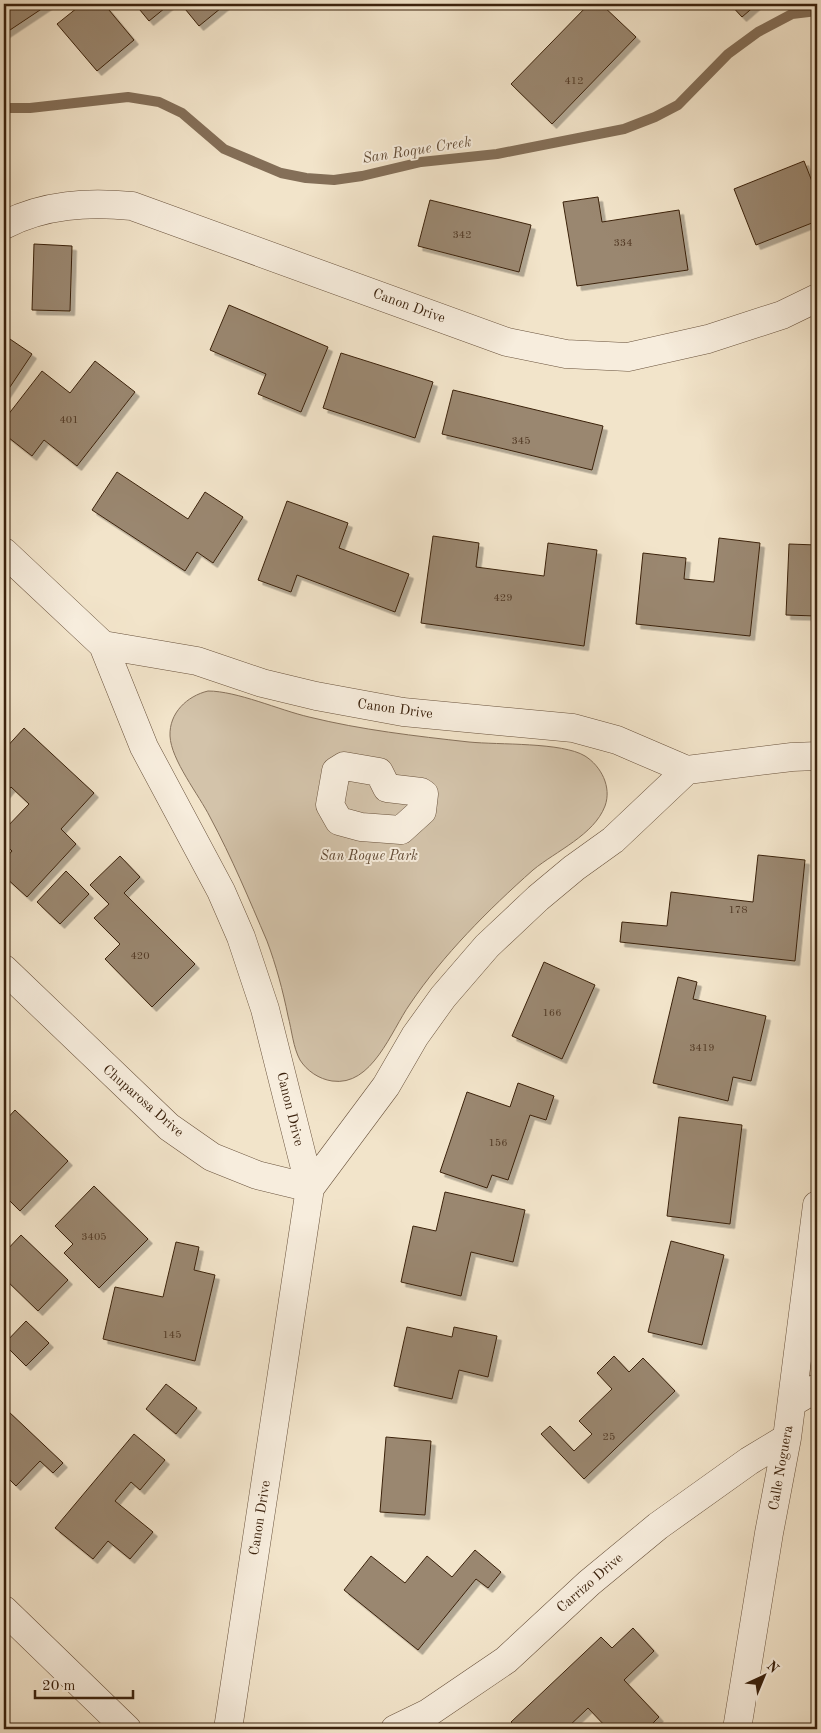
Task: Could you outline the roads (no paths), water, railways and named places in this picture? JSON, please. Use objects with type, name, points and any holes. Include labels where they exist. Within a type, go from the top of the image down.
[{"type":"street","name":"Canon Drive","points":[[4,225],[15,219],[58,206],[95,203],[132,206],[507,342],[566,354],[628,357],[708,339],[782,315],[817,298]]},
{"type":"street","name":"Canon Drive","points":[[4,552],[103,645],[144,747],[221,890],[241,937],[265,1009],[310,1188],[228,1729]]},
{"type":"street","name":"Canon Drive","points":[[103,645],[197,661],[262,683],[316,696],[403,712],[573,728],[617,740],[686,770],[613,840],[553,886],[487,946],[444,997],[415,1036],[386,1086],[310,1188]]},
{"type":"street","points":[[686,770],[792,756],[817,756]]},
{"type":"street","name":"Chuparosa Drive","points":[[4,969],[169,1127],[212,1157],[257,1175],[310,1188]]},
{"type":"street","name":"Calle Noguera","points":[[737,1729],[769,1533],[793,1402],[817,1206]]},
{"type":"street","points":[[793,1402],[817,1388]]},
{"type":"street","name":"Carrizo Drive","points":[[395,1729],[428,1713],[506,1660],[589,1583],[658,1526],[749,1462],[787,1438]]},
{"type":"street","points":[[4,1610],[127,1729]]},
{"type":"waterway","name":"San Roque Creek","points":[[4,108],[30,108],[128,97],[159,102],[182,113],[224,149],[281,173],[306,178],[334,180],[362,176],[421,162],[497,154],[624,129],[655,117],[678,105],[728,54],[758,32],[792,14],[817,11]]},
{"type":"park label","name":"San Roque Park","points":[[369,856]]}]
